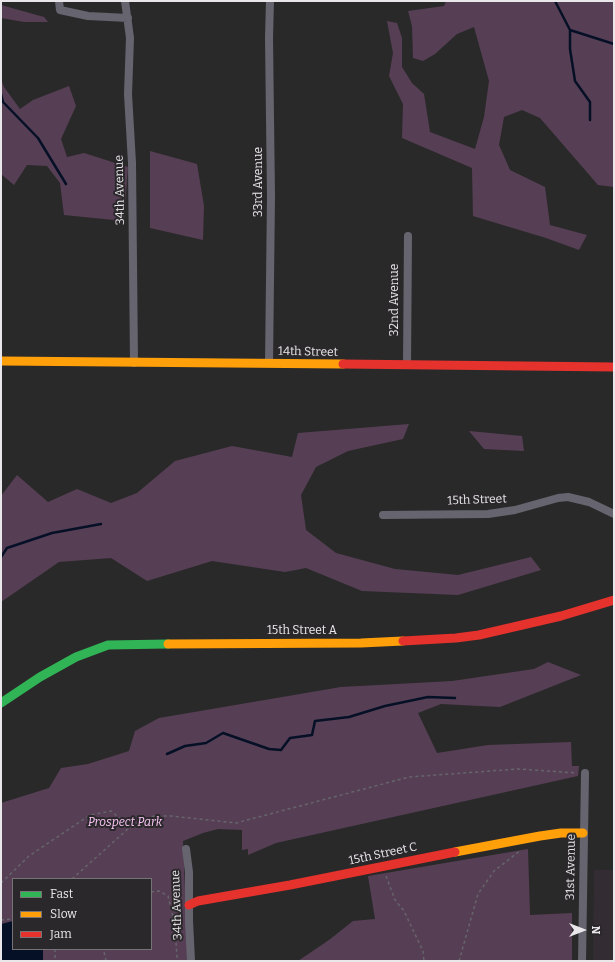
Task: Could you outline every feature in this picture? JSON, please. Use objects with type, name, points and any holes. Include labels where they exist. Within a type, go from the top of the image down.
[{"type":"street","points":[[59,1],[60,10],[88,16],[128,18]]},
{"type":"street","name":"34th Avenue","points":[[125,1],[130,38],[128,94],[132,163],[134,363]]},
{"type":"street","name":"33rd Avenue","points":[[269,363],[271,197],[270,1]]},
{"type":"street","name":"32nd Avenue","points":[[407,365],[408,236]]},
{"type":"street","name":"14th Street","points":[[1,361],[614,367]]},
{"type":"street","name":"15th Street","points":[[383,515],[488,514],[515,510],[558,498],[568,497],[589,502],[614,514]]},
{"type":"street","name":"15th Street A","points":[[1,704],[40,677],[76,657],[108,645],[208,643],[361,643],[409,642],[456,638],[479,635],[561,616],[614,600]]},
{"type":"street","name":"31st Avenue","points":[[582,961],[585,773]]},
{"type":"street","name":"15th Street C","points":[[189,905],[198,901],[540,836],[561,833],[583,833]]},
{"type":"street","name":"34th Avenue","points":[[186,849],[191,961]]},
{"type":"path","points":[[73,878],[130,827],[149,818],[171,816],[236,823],[409,776],[518,769],[585,773]]},
{"type":"path","points":[[1,883],[29,856],[90,815],[111,811],[130,827]]},
{"type":"path","points":[[459,961],[478,894],[494,871],[523,849]]},
{"type":"path","points":[[383,867],[395,900],[404,911],[423,950],[424,961]]},
{"type":"path","points":[[152,892],[159,891],[168,896],[175,925],[177,958]]},
{"type":"path","points":[[1,920],[12,919]]},
{"type":"path","points":[[55,950],[56,961]]},
{"type":"path","points":[[106,950],[104,952],[106,961]]},
{"type":"shaded area","points":[[594,870],[614,870],[614,961],[593,961]]},
{"type":"green space","points":[[446,1],[614,1],[614,187],[598,185],[540,118],[522,110],[504,117],[499,145],[510,170],[545,187],[550,225],[587,235],[579,250],[546,238],[473,216],[472,168],[402,138],[403,104],[389,76],[393,53],[387,21],[397,23],[402,38],[402,67],[412,83],[424,94],[430,132],[475,149],[484,117],[489,81],[474,27],[457,34],[435,54],[423,61],[413,58],[412,26],[408,11],[444,6]]},
{"type":"green space","points":[[1,5],[44,17],[48,22],[24,22],[1,18]]},
{"type":"green space","points":[[1,80],[4,87],[20,109],[33,100],[69,86],[76,106],[61,139],[67,157],[84,153],[128,167],[124,221],[64,215],[60,183],[47,166],[27,165],[14,185],[1,174]]},
{"type":"green space","points":[[150,151],[197,164],[204,206],[203,240],[150,228]]},
{"type":"green space","points":[[409,424],[403,439],[348,451],[316,467],[301,495],[306,530],[336,553],[395,569],[458,575],[531,557],[541,570],[458,595],[362,591],[306,568],[285,572],[212,561],[147,581],[111,558],[59,562],[1,602],[1,496],[17,475],[48,502],[77,489],[111,503],[137,493],[175,461],[232,446],[292,457],[298,433]]},
{"type":"green space","points":[[469,431],[522,436],[524,451],[484,449]]},
{"type":"green space","name":"Prospect Park","points":[[548,662],[581,675],[500,707],[441,704],[418,713],[437,753],[488,745],[571,742],[572,766],[579,766],[578,776],[276,843],[248,855],[248,849],[242,850],[242,830],[218,829],[203,833],[183,841],[188,961],[1,961],[1,803],[49,788],[61,768],[88,764],[129,751],[135,731],[159,718],[341,687],[452,681],[534,669]]},
{"type":"green space","points":[[528,849],[530,915],[572,913],[572,961],[298,961],[329,940],[353,921],[375,919],[368,876]]},
{"type":"water","points":[[12,921],[12,950],[43,950],[43,961],[1,961],[1,924]]},
{"type":"waterway","points":[[555,1],[570,30],[614,44]]},
{"type":"waterway","points":[[570,30],[570,49],[575,81],[590,102],[590,120]]},
{"type":"waterway","points":[[1,94],[3,102],[38,138],[66,184]]},
{"type":"waterway","points":[[1,557],[7,548],[52,533],[101,524]]},
{"type":"waterway","points":[[167,754],[185,746],[206,743],[223,733],[269,749],[281,750],[290,738],[312,735],[315,721],[349,717],[385,706],[428,697],[455,698]]},
{"type":"traffic: fast","points":[[1,703],[40,677],[76,657],[108,645],[168,644]]},
{"type":"traffic: slow","points":[[1,361],[343,364]]},
{"type":"traffic: slow","points":[[168,644],[361,643],[403,641]]},
{"type":"traffic: slow","points":[[455,852],[540,836],[561,833],[583,833]]},
{"type":"traffic: jam","points":[[343,364],[614,367]]},
{"type":"traffic: jam","points":[[403,641],[479,635],[561,616],[614,600]]},
{"type":"traffic: jam","points":[[189,905],[198,901],[290,885],[455,852]]}]
